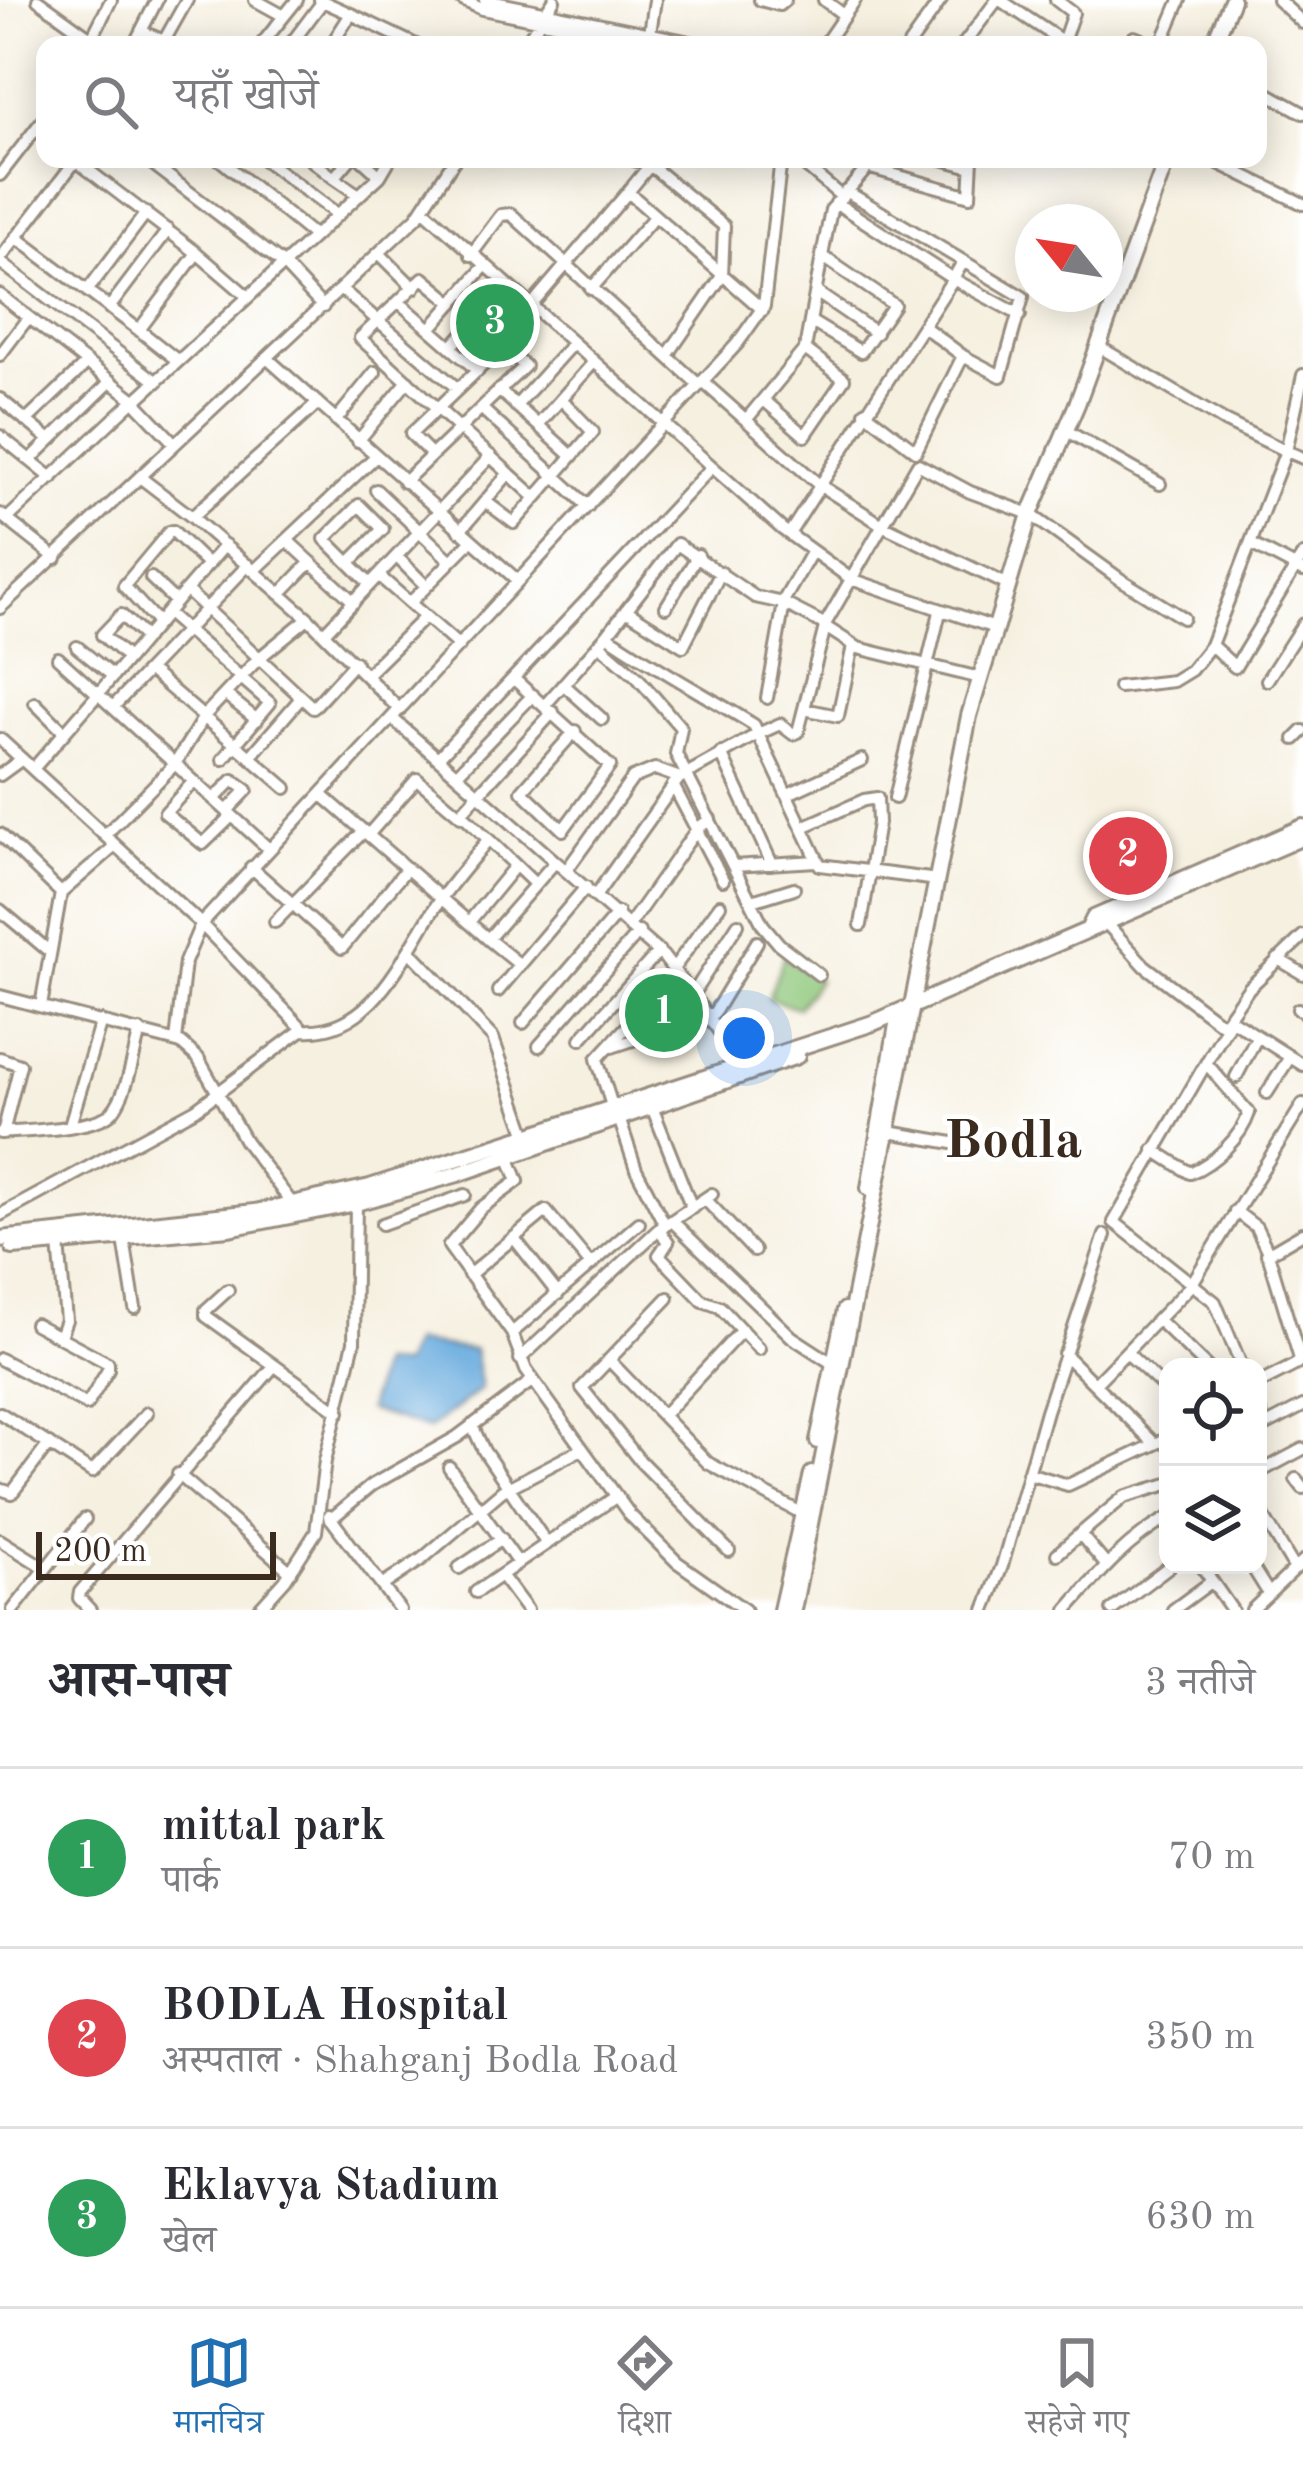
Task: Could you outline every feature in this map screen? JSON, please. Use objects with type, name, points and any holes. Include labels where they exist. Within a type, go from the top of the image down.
[{"type":"main road","points":[[1217,36],[1232,0]]},
{"type":"main road","points":[[793,1610],[880,1131],[904,1011],[938,880],[969,716],[1030,514],[1164,168]]},
{"type":"main road","points":[[0,1244],[124,1240],[266,1223],[458,1174],[616,1112],[862,1031],[1301,838]]},
{"type":"main road","points":[[1089,928],[1094,918],[1301,838]]},
{"type":"main road","points":[[782,1610],[890,1132],[904,1011]]},
{"type":"main road","points":[[616,1112],[652,1107],[747,1070]]},
{"type":"main road","points":[[0,1244],[294,1206],[370,1187],[527,1136],[580,1125]]},
{"type":"street","points":[[38,0],[58,6],[85,36]]},
{"type":"street","points":[[93,36],[112,0]]},
{"type":"street","points":[[138,36],[157,0]]},
{"type":"street","points":[[167,36],[187,0]]},
{"type":"street","points":[[255,0],[284,16]]},
{"type":"street","points":[[268,36],[297,0]]},
{"type":"street","points":[[462,0],[482,9],[546,10],[614,36]]},
{"type":"street","points":[[485,0],[664,36]]},
{"type":"street","points":[[650,33],[655,0]]},
{"type":"street","points":[[760,0],[780,4],[785,0]]},
{"type":"street","points":[[824,0],[844,15]]},
{"type":"street","points":[[830,36],[855,0]]},
{"type":"street","points":[[915,36],[941,0]]},
{"type":"street","points":[[969,36],[998,0],[1054,36]]},
{"type":"street","points":[[1056,0],[1073,13],[1067,36]]},
{"type":"street","points":[[1162,36],[1180,0]]},
{"type":"street","points":[[1278,0],[1303,23]]},
{"type":"street","points":[[297,36],[322,1],[397,36]]},
{"type":"street","points":[[530,36],[546,10]]},
{"type":"street","points":[[337,36],[351,14]]},
{"type":"street","points":[[141,31],[152,36]]},
{"type":"street","points":[[1267,93],[1303,112]]},
{"type":"street","points":[[1,171],[36,128]]},
{"type":"street","points":[[70,168],[0,260],[157,382]]},
{"type":"street","points":[[87,168],[246,295]]},
{"type":"street","points":[[158,168],[282,263],[322,307]]},
{"type":"street","points":[[240,168],[314,235]]},
{"type":"street","points":[[275,168],[337,214]]},
{"type":"street","points":[[321,168],[358,195]]},
{"type":"street","points":[[334,178],[342,168]]},
{"type":"street","points":[[371,168],[380,176]]},
{"type":"street","points":[[56,558],[3,517],[157,382],[385,168]]},
{"type":"street","points":[[2,604],[379,253],[424,209],[449,168]]},
{"type":"street","points":[[530,308],[628,192],[639,168]]},
{"type":"street","points":[[650,168],[723,224],[722,277],[667,356]]},
{"type":"street","points":[[176,1041],[185,962],[202,924],[763,310],[781,168]]},
{"type":"street","points":[[807,168],[952,279],[1020,316]]},
{"type":"street","points":[[746,420],[805,349],[831,210],[867,168]]},
{"type":"street","points":[[886,168],[970,196],[972,168]]},
{"type":"street","points":[[1229,168],[1303,204]]},
{"type":"street","points":[[628,192],[763,310]]},
{"type":"street","points":[[841,197],[1023,297],[1001,376],[922,326]]},
{"type":"street","points":[[424,209],[662,424],[789,534],[850,579],[995,628]]},
{"type":"street","points":[[471,255],[508,212],[818,484],[884,526],[1008,585]]},
{"type":"street","points":[[87,291],[146,213]]},
{"type":"street","points":[[591,289],[655,216]]},
{"type":"street","points":[[109,308],[168,230]]},
{"type":"street","points":[[16,237],[178,361]]},
{"type":"street","points":[[379,253],[414,288]]},
{"type":"street","points":[[139,330],[196,254]]},
{"type":"street","points":[[810,321],[857,352],[865,349],[894,305],[822,256]]},
{"type":"street","points":[[789,534],[964,262]]},
{"type":"street","points":[[430,329],[484,267]]},
{"type":"street","points":[[453,302],[423,278],[359,338],[535,497]]},
{"type":"street","points":[[451,347],[508,287]]},
{"type":"street","points":[[341,289],[458,389]]},
{"type":"street","points":[[816,292],[876,333]]},
{"type":"street","points":[[1,299],[135,400],[176,444]]},
{"type":"street","points":[[399,302],[478,370]]},
{"type":"street","points":[[0,355],[28,318]]},
{"type":"street","points":[[459,646],[410,603],[349,563],[325,539],[376,490],[432,455],[525,366],[475,321]]},
{"type":"street","points":[[516,406],[572,344]]},
{"type":"street","points":[[432,455],[412,434],[503,346]]},
{"type":"street","points":[[1097,346],[1224,421],[1303,458]]},
{"type":"street","points":[[765,401],[802,435],[808,434],[844,379],[805,349]]},
{"type":"street","points":[[866,412],[916,451],[963,356]]},
{"type":"street","points":[[268,359],[517,580]]},
{"type":"street","points":[[26,421],[87,363]]},
{"type":"street","points":[[538,425],[593,363]]},
{"type":"street","points":[[336,420],[375,372]]},
{"type":"street","points":[[1119,687],[1173,682],[1211,645],[1286,451],[1303,375]]},
{"type":"street","points":[[30,460],[111,381]]},
{"type":"street","points":[[358,441],[408,381]]},
{"type":"street","points":[[500,390],[572,456]]},
{"type":"street","points":[[0,399],[50,440]]},
{"type":"street","points":[[486,502],[513,524],[594,431],[561,399]]},
{"type":"street","points":[[192,517],[318,403]]},
{"type":"street","points":[[481,408],[588,506]]},
{"type":"street","points":[[1065,430],[1160,484]]},
{"type":"street","points":[[0,436],[52,478]]},
{"type":"street","points":[[324,633],[491,456]]},
{"type":"street","points":[[113,707],[251,568],[287,541],[375,457]]},
{"type":"street","points":[[498,992],[591,891],[680,778],[778,724],[797,733],[825,626],[920,464],[970,492],[1030,514],[1183,618]]},
{"type":"street","points":[[438,758],[712,467]]},
{"type":"street","points":[[460,531],[509,473]]},
{"type":"street","points":[[141,478],[308,618],[355,662],[438,758],[659,951],[747,1070]]},
{"type":"street","points":[[376,490],[451,561]]},
{"type":"street","points":[[349,563],[382,529],[358,505]]},
{"type":"street","points":[[208,565],[169,532],[124,588],[188,631],[271,705],[223,759]]},
{"type":"street","points":[[287,541],[354,602]]},
{"type":"street","points":[[410,603],[471,541]]},
{"type":"street","points":[[1251,544],[1299,569]]},
{"type":"street","points":[[33,769],[225,545]]},
{"type":"street","points":[[461,816],[675,545],[684,545],[754,597],[784,603],[853,646],[980,678]]},
{"type":"street","points":[[767,698],[784,603],[812,551]]},
{"type":"street","points":[[666,607],[698,555]]},
{"type":"street","points":[[1211,645],[1235,668],[1299,569],[1303,555]]},
{"type":"street","points":[[397,557],[426,586]]},
{"type":"street","points":[[280,594],[311,562]]},
{"type":"street","points":[[626,610],[685,646],[721,572]]},
{"type":"street","points":[[152,578],[176,602]]},
{"type":"street","points":[[186,590],[313,708],[355,662]]},
{"type":"street","points":[[895,798],[940,612]]},
{"type":"street","points":[[128,658],[103,635],[121,615],[146,638]]},
{"type":"street","points":[[366,675],[425,617]]},
{"type":"street","points":[[105,835],[175,764],[205,715],[258,659],[308,618]]},
{"type":"street","points":[[1267,680],[1303,624]]},
{"type":"street","points":[[603,639],[754,725],[821,866],[938,880]]},
{"type":"street","points":[[603,639],[681,728],[675,753],[680,778],[697,829],[723,880]]},
{"type":"street","points":[[804,709],[838,716],[853,646]]},
{"type":"street","points":[[77,647],[113,676]]},
{"type":"street","points":[[58,658],[268,849]]},
{"type":"street","points":[[149,670],[286,788]]},
{"type":"street","points":[[514,679],[575,731],[611,768],[563,830],[522,791],[575,731]]},
{"type":"street","points":[[563,684],[602,719]]},
{"type":"street","points":[[226,695],[257,720]]},
{"type":"street","points":[[458,773],[533,695]]},
{"type":"street","points":[[250,756],[301,698]]},
{"type":"street","points":[[34,703],[64,732]]},
{"type":"street","points":[[0,739],[202,924],[303,1030]]},
{"type":"street","points":[[721,753],[772,864]]},
{"type":"street","points":[[0,775],[22,758]]},
{"type":"street","points":[[788,794],[862,760]]},
{"type":"street","points":[[566,871],[634,778],[655,770],[680,778],[710,819],[775,940],[819,975]]},
{"type":"street","points":[[275,922],[417,779],[536,884]]},
{"type":"street","points":[[194,781],[165,813],[202,844],[247,790],[234,780],[214,800]]},
{"type":"street","points":[[322,794],[520,965]]},
{"type":"street","points":[[803,827],[876,797],[878,823],[861,925]]},
{"type":"street","points":[[539,1046],[635,928],[697,829],[710,819]]},
{"type":"street","points":[[0,834],[61,893]]},
{"type":"street","points":[[0,1215],[218,1094],[303,1030],[335,1026],[359,1015],[410,951],[441,898],[488,841]]},
{"type":"street","points":[[41,1006],[61,893],[115,845]]},
{"type":"street","points":[[733,866],[817,861]]},
{"type":"street","points":[[488,939],[554,862]]},
{"type":"street","points":[[469,922],[515,866]]},
{"type":"street","points":[[251,867],[341,947],[407,868]]},
{"type":"street","points":[[752,901],[794,888]]},
{"type":"street","points":[[720,905],[675,971],[597,1060],[636,1169],[666,1225],[792,1337],[837,1366]]},
{"type":"street","points":[[0,910],[50,952]]},
{"type":"street","points":[[523,1023],[618,913]]},
{"type":"street","points":[[692,995],[738,924]]},
{"type":"street","points":[[1107,924],[1145,966],[1223,1024],[1229,1019]]},
{"type":"street","points":[[1239,1358],[1218,1307],[1114,1222],[1249,988],[1303,936]]},
{"type":"street","points":[[611,1047],[714,1013],[757,942]]},
{"type":"street","points":[[410,951],[493,1038],[527,1136]]},
{"type":"street","points":[[581,1039],[659,951]]},
{"type":"street","points":[[1278,959],[1303,974]]},
{"type":"street","points":[[0,996],[176,1041],[198,1058],[257,1160],[294,1206]]},
{"type":"street","points":[[1229,1019],[1303,1066]]},
{"type":"street","points":[[70,1125],[100,1021]]},
{"type":"street","points":[[0,1058],[20,1065],[1,1133],[102,1120],[114,1110],[140,1030]]},
{"type":"street","points":[[1236,1077],[1257,1037]]},
{"type":"street","points":[[1268,1093],[1290,1058]]},
{"type":"street","points":[[1154,1150],[1190,1173],[1244,1127],[1249,1113],[1206,1063]]},
{"type":"street","points":[[652,1107],[692,1208]]},
{"type":"street","points":[[1097,1382],[1191,1285],[1301,1112]]},
{"type":"street","points":[[890,1132],[970,1145]]},
{"type":"street","points":[[508,1156],[518,1181],[478,1211],[449,1246],[518,1341],[520,1360],[616,1496],[677,1562],[745,1610]]},
{"type":"street","points":[[458,1174],[478,1211]]},
{"type":"street","points":[[382,1224],[466,1195]]},
{"type":"street","points":[[520,1360],[666,1225],[708,1196],[754,1251]]},
{"type":"street","points":[[258,1610],[291,1572],[316,1532],[325,1461],[355,1342],[356,1203]]},
{"type":"street","points":[[470,1275],[546,1210],[590,1265]]},
{"type":"street","points":[[1235,1211],[1256,1227],[1300,1359],[1267,1380]]},
{"type":"street","points":[[512,1333],[639,1223]]},
{"type":"street","points":[[666,1225],[668,1240],[659,1255],[703,1301],[720,1307],[760,1349]]},
{"type":"street","points":[[1267,1254],[1303,1233]]},
{"type":"street","points":[[985,1610],[1105,1235]]},
{"type":"street","points":[[514,1238],[558,1294]]},
{"type":"street","points":[[124,1240],[135,1308]]},
{"type":"street","points":[[59,1244],[66,1320],[60,1336]]},
{"type":"street","points":[[228,1290],[205,1314],[339,1412]]},
{"type":"street","points":[[668,1298],[582,1388],[640,1461],[729,1551]]},
{"type":"street","points":[[1158,1320],[1198,1358]]},
{"type":"street","points":[[0,1359],[87,1406],[110,1366],[35,1324]]},
{"type":"street","points":[[663,1415],[742,1330]]},
{"type":"street","points":[[1126,1352],[1159,1383]]},
{"type":"street","points":[[1064,1354],[1154,1443]]},
{"type":"street","points":[[609,1360],[713,1466],[803,1514]]},
{"type":"street","points":[[90,1610],[79,1598],[80,1592],[274,1366]]},
{"type":"street","points":[[331,1519],[372,1485],[472,1425],[533,1380]]},
{"type":"street","points":[[1267,1425],[1303,1406]]},
{"type":"street","points":[[0,1413],[92,1472],[147,1413]]},
{"type":"street","points":[[472,1425],[547,1544]]},
{"type":"street","points":[[1028,1473],[1068,1485],[1159,1441]]},
{"type":"street","points":[[0,1489],[12,1493],[49,1444]]},
{"type":"street","points":[[382,1586],[511,1486],[582,1449]]},
{"type":"street","points":[[1267,1466],[1303,1449]]},
{"type":"street","points":[[449,1467],[518,1563]]},
{"type":"street","points":[[178,1474],[291,1572]]},
{"type":"street","points":[[1057,1554],[1130,1493],[1159,1488]]},
{"type":"street","points":[[476,1592],[616,1496]]},
{"type":"street","points":[[319,1504],[400,1610]]},
{"type":"street","points":[[0,1602],[13,1610],[85,1519]]},
{"type":"street","points":[[1252,1610],[1299,1565],[1267,1521]]},
{"type":"street","points":[[1067,1610],[1107,1566],[1159,1522]]},
{"type":"street","points":[[1081,1533],[1107,1566]]},
{"type":"street","points":[[459,1568],[502,1539]]},
{"type":"street","points":[[0,1540],[44,1568]]},
{"type":"street","points":[[1112,1610],[1160,1574]]},
{"type":"street","points":[[1206,1574],[1226,1608]]},
{"type":"street","points":[[1257,1574],[1269,1594]]},
{"type":"street","points":[[501,1575],[526,1610]]},
{"type":"street","points":[[1173,1610],[1211,1582]]},
{"type":"green space","points":[[784,956],[818,980],[798,1008],[768,999]]},
{"type":"water","points":[[413,1342],[474,1350],[481,1389],[429,1429],[368,1410],[380,1364],[402,1365]]},
{"type":"place","name":"Eklavya Stadium","points":[[495,323]]},
{"type":"place","name":"BODLA Hospital","points":[[1128,856]]},
{"type":"place","name":"mittal park","points":[[664,1013]]},
{"type":"district","name":"Bodla","points":[[1013,1143]]}]
